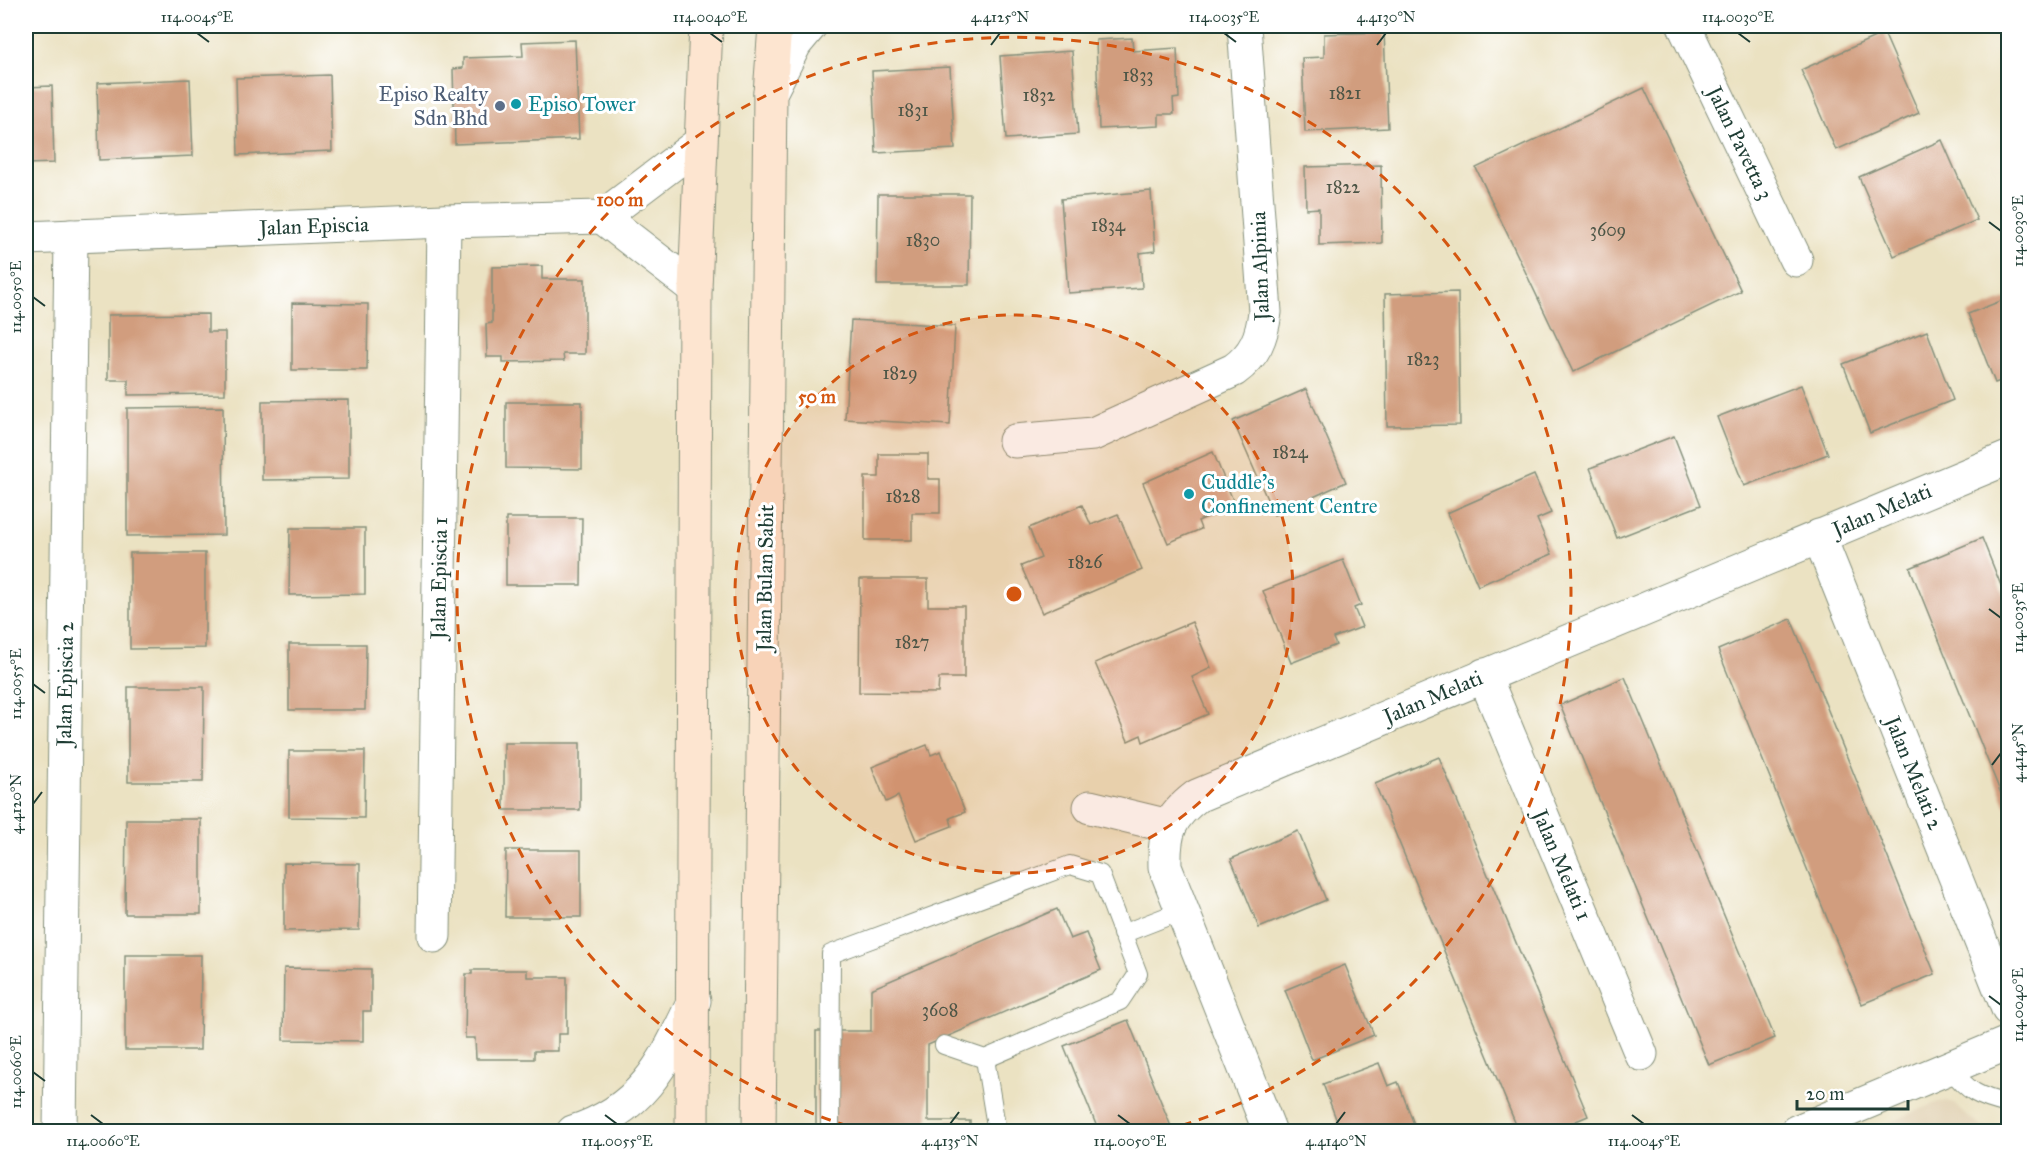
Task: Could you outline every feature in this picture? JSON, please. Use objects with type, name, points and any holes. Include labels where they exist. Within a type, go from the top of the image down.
[{"type":"main road","points":[[692,1131],[695,289],[706,26]]},
{"type":"main road","name":"Jalan Bulan Sabit","points":[[759,1131],[770,93],[775,26]]},
{"type":"street","points":[[770,93],[795,44],[810,26]]},
{"type":"street","name":"Jalan Alpinia","points":[[1015,441],[1093,434],[1234,370],[1254,352],[1263,331],[1265,312],[1244,26]]},
{"type":"street","name":"Jalan Pavetta 3","points":[[1684,26],[1796,260]]},
{"type":"street","points":[[695,289],[602,217],[700,143]]},
{"type":"street","name":"Jalan Episcia","points":[[26,238],[602,217]]},
{"type":"street","name":"Jalan Episcia 1","points":[[434,936],[444,221]]},
{"type":"street","name":"Jalan Episcia 2","points":[[60,1131],[71,236]]},
{"type":"street","name":"Jalan Melati","points":[[1270,1131],[1165,867],[1164,846],[1169,826],[1180,808],[1197,796],[2008,458]]},
{"type":"street","name":"Jalan Melati 2","points":[[1819,536],[2008,1009]]},
{"type":"street","name":"Jalan Melati 1","points":[[1484,675],[1641,1054]]},
{"type":"street","points":[[1090,807],[1169,826]]},
{"type":"street","points":[[573,1131],[590,1126],[632,1101],[654,1077],[669,1053],[694,1001]]},
{"type":"street","points":[[1796,1131],[2008,1043]]},
{"type":"lane","points":[[830,1131],[831,954],[1070,865],[1100,874],[1138,974],[1120,1001],[985,1059],[944,1046]]},
{"type":"lane","points":[[1122,934],[1181,911]]},
{"type":"lane","points":[[985,1059],[997,1131]]},
{"type":"lane","points":[[1950,1068],[1961,1082],[1984,1098],[2008,1104]]},
{"type":"shaded area","points":[[1947,1101],[1956,1105],[1982,1127],[2008,1129],[2008,1131],[1870,1131],[1938,1102]]},
{"type":"building","points":[[1384,32],[1388,128],[1305,132],[1302,58],[1324,57],[1324,34]]},
{"type":"building","points":[[1884,33],[1919,113],[1836,150],[1801,70]]},
{"type":"building","points":[[1132,38],[1133,51],[1177,48],[1179,98],[1173,99],[1174,114],[1159,114],[1159,126],[1099,129],[1096,40]]},
{"type":"building","name":"Episo Tower","points":[[575,40],[579,139],[455,144],[453,69],[463,68],[463,58],[523,56],[522,42]]},
{"type":"building","points":[[1072,51],[1078,134],[1006,139],[1000,56]]},
{"type":"building","points":[[950,67],[955,149],[876,153],[872,71]]},
{"type":"building","points":[[330,75],[332,151],[238,155],[236,78]]},
{"type":"building","points":[[190,79],[193,156],[99,160],[97,83]]},
{"type":"building","points":[[52,86],[54,163],[26,164],[26,87]]},
{"type":"building","points":[[1644,88],[1741,291],[1573,372],[1476,168]]},
{"type":"building","points":[[1942,140],[1977,220],[1894,256],[1859,177]]},
{"type":"building","points":[[1381,165],[1382,243],[1319,245],[1319,208],[1306,209],[1305,167]]},
{"type":"building","points":[[1151,191],[1155,251],[1140,253],[1142,288],[1068,293],[1061,199]]},
{"type":"building","points":[[878,194],[970,194],[969,285],[877,285]]},
{"type":"building","points":[[542,266],[542,279],[585,279],[585,354],[563,354],[564,361],[503,362],[503,357],[487,357],[486,324],[492,323],[492,267]]},
{"type":"building","points":[[1458,292],[1460,425],[1387,426],[1385,294]]},
{"type":"building","points":[[2008,298],[2008,378],[1995,383],[1968,314]]},
{"type":"building","points":[[292,303],[368,304],[367,370],[292,370]]},
{"type":"building","points":[[208,314],[208,332],[225,332],[225,394],[128,395],[128,380],[108,380],[108,315]]},
{"type":"building","points":[[851,320],[955,326],[950,425],[845,419]]},
{"type":"building","points":[[1927,331],[1953,400],[1870,433],[1843,364]]},
{"type":"building","points":[[1801,385],[1828,454],[1744,486],[1717,417]]},
{"type":"building","points":[[1306,389],[1346,482],[1274,515],[1233,421]]},
{"type":"building","points":[[349,400],[349,479],[262,480],[262,401]]},
{"type":"building","points":[[506,402],[582,402],[582,469],[506,468]]},
{"type":"building","points":[[223,407],[224,535],[127,536],[127,408]]},
{"type":"building","points":[[1674,436],[1701,505],[1617,538],[1590,468]]},
{"type":"building","name":"Cuddle's Confinement Centre","points":[[1213,452],[1235,505],[1198,521],[1201,529],[1168,543],[1143,483]]},
{"type":"building","points":[[879,454],[928,454],[928,479],[940,479],[940,513],[912,513],[912,540],[865,540],[865,477],[879,477]]},
{"type":"building","points":[[1534,475],[1551,513],[1537,519],[1552,554],[1478,586],[1447,513]]},
{"type":"building","points":[[1082,505],[1091,525],[1118,514],[1142,570],[1042,613],[1021,566],[1041,558],[1029,528]]},
{"type":"building","points":[[506,518],[582,518],[581,585],[506,585]]},
{"type":"building","points":[[290,528],[365,528],[365,594],[289,595]]},
{"type":"building","points":[[1982,538],[2008,603],[2008,811],[1910,568]]},
{"type":"building","points":[[130,553],[205,553],[205,648],[130,649]]},
{"type":"building","points":[[1343,560],[1361,605],[1354,608],[1362,627],[1333,638],[1336,645],[1291,663],[1263,591]]},
{"type":"building","points":[[860,579],[928,579],[928,606],[964,606],[964,678],[939,678],[938,693],[859,692]]},
{"type":"building","points":[[1791,619],[1935,974],[1862,1004],[1718,650]]},
{"type":"building","points":[[1192,622],[1211,668],[1192,677],[1208,714],[1143,742],[1141,735],[1128,741],[1095,663]]},
{"type":"building","points":[[289,644],[366,644],[365,710],[289,710]]},
{"type":"building","points":[[1625,677],[1775,1038],[1709,1065],[1560,705]]},
{"type":"building","points":[[128,687],[204,687],[203,782],[128,782]]},
{"type":"building","points":[[504,743],[580,743],[580,810],[504,810]]},
{"type":"building","points":[[927,745],[931,755],[941,751],[965,812],[950,818],[952,826],[916,840],[898,796],[886,802],[872,767]]},
{"type":"building","points":[[289,751],[365,751],[364,818],[289,817]]},
{"type":"building","points":[[1439,757],[1588,1116],[1550,1132],[1519,1132],[1375,784]]},
{"type":"building","points":[[126,819],[201,819],[201,914],[125,914]]},
{"type":"building","points":[[1298,831],[1326,900],[1259,928],[1231,859]]},
{"type":"building","points":[[506,850],[581,850],[581,917],[505,917]]},
{"type":"building","points":[[284,863],[360,864],[359,930],[284,931]]},
{"type":"building","points":[[1057,909],[1070,939],[1086,933],[1101,970],[928,1045],[928,1121],[970,1121],[970,1132],[816,1132],[816,1031],[871,1031],[871,989]]},
{"type":"building","points":[[125,955],[201,955],[200,1050],[125,1050]]},
{"type":"building","points":[[1345,965],[1374,1035],[1312,1060],[1285,990]]},
{"type":"building","points":[[284,968],[371,969],[371,1011],[363,1011],[363,1041],[283,1040]]},
{"type":"building","points":[[472,970],[527,970],[527,977],[567,977],[567,1034],[558,1034],[558,1051],[534,1051],[534,1059],[476,1059],[475,1038],[465,1038],[466,974],[472,974]]},
{"type":"building","points":[[1128,1020],[1172,1129],[1164,1132],[1099,1132],[1064,1046]]},
{"type":"building","points":[[1379,1063],[1388,1086],[1398,1082],[1417,1132],[1341,1132],[1323,1084]]},
{"type":"place","name":"Episo Tower","points":[[516,104]]},
{"type":"place","name":"Episo Realty Sdn Bhd","points":[[500,106]]},
{"type":"place","name":"Cuddle's Confinement Centre","points":[[1189,494]]}]
